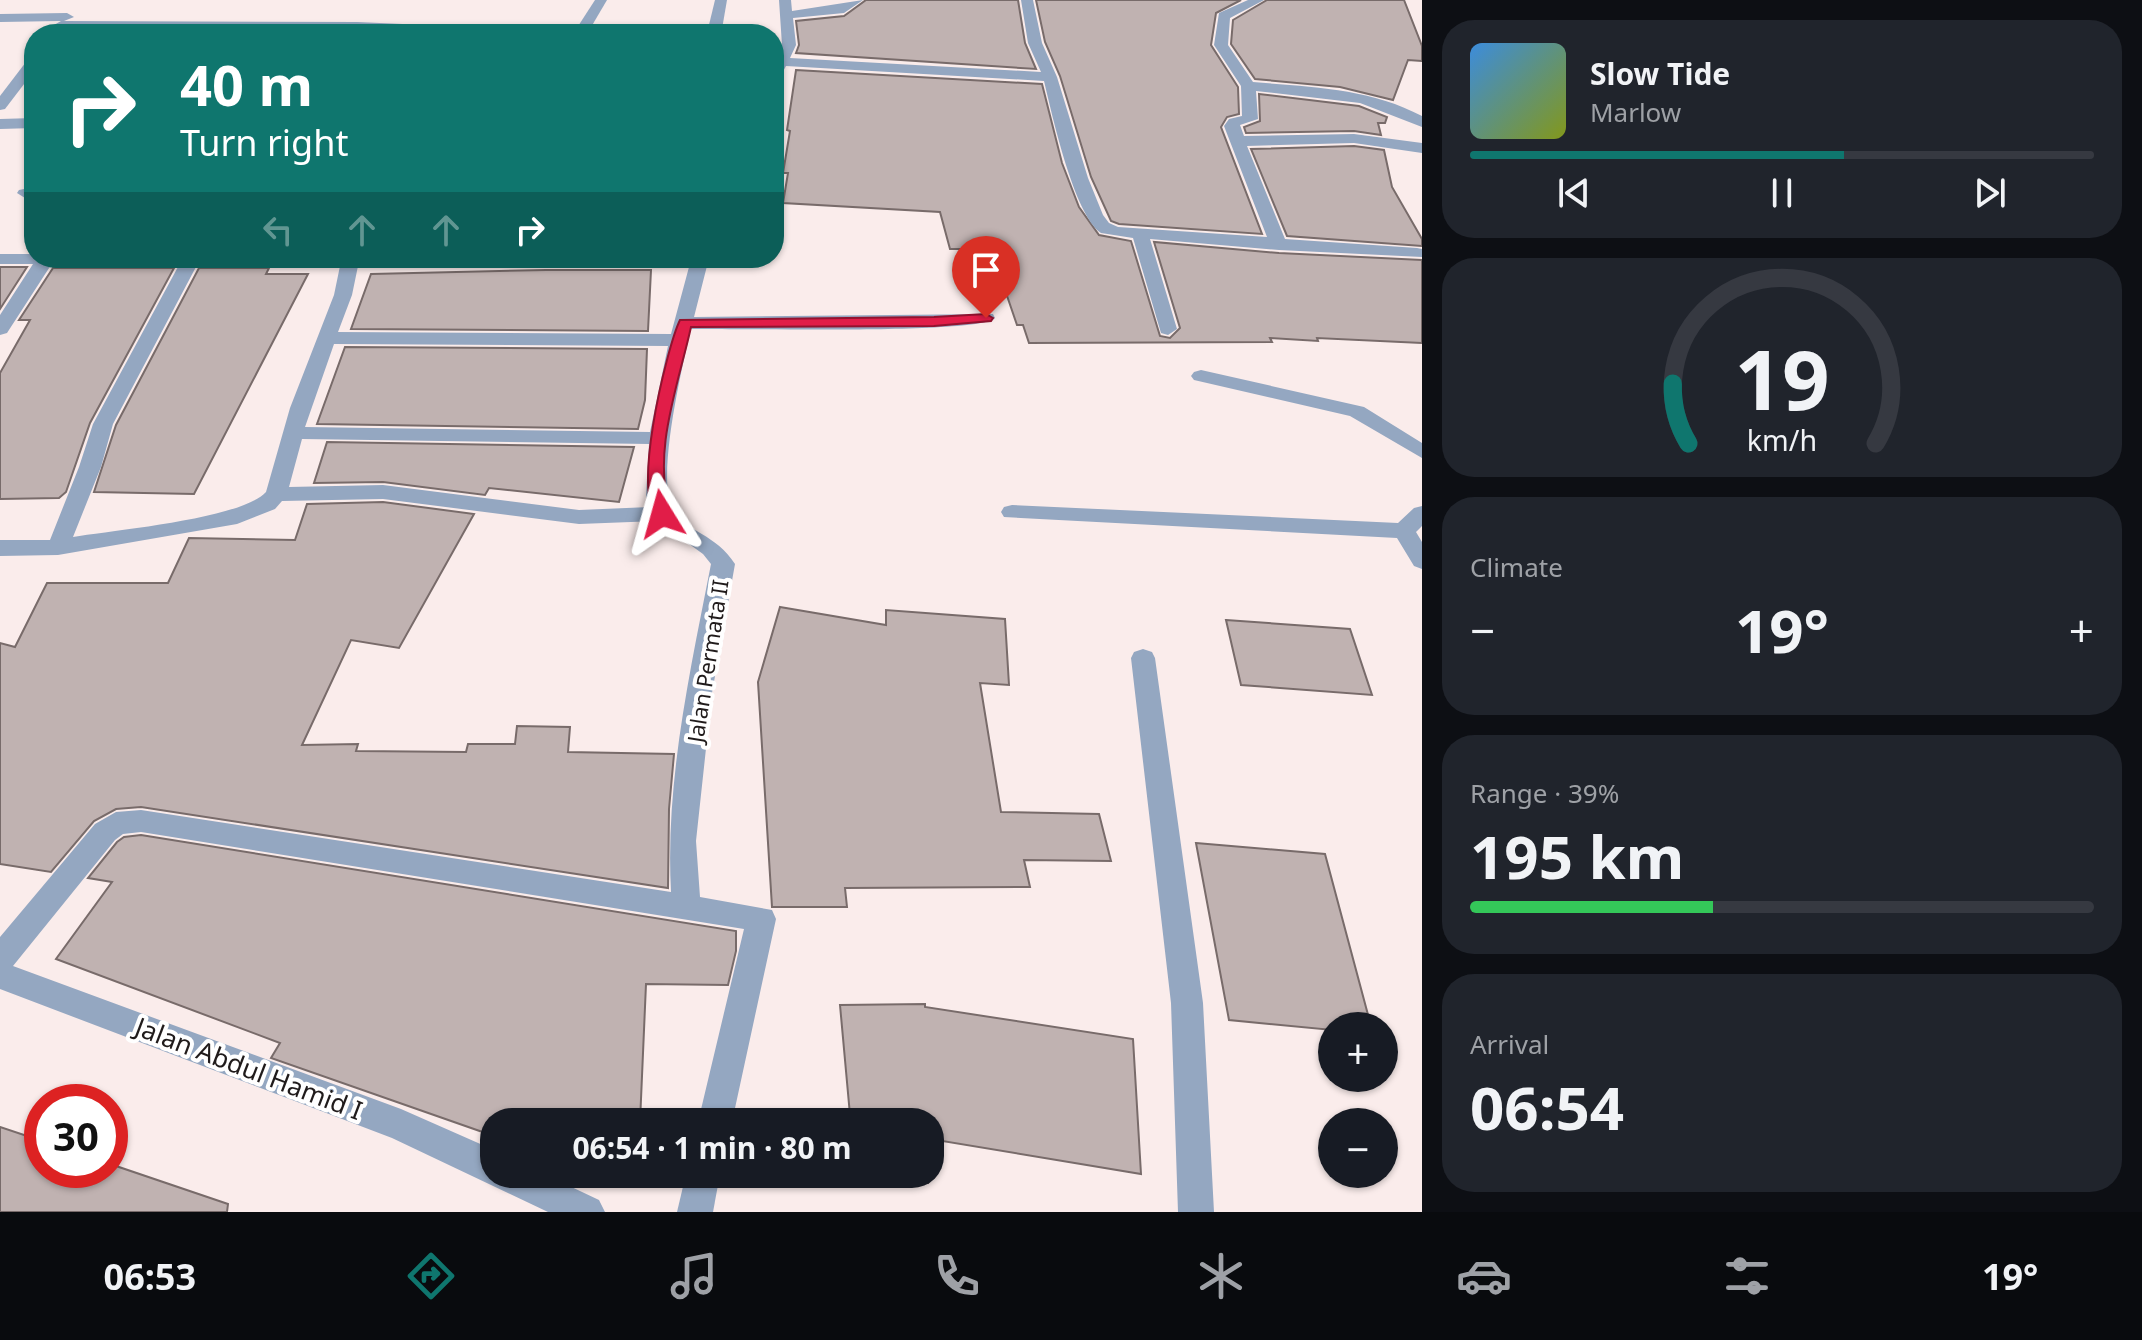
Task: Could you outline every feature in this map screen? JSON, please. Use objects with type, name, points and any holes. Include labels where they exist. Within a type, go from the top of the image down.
[{"type":"street","points":[[586,24],[601,0]]},
{"type":"street","points":[[716,24],[721,0]]},
{"type":"street","points":[[784,56],[789,45],[785,0]]},
{"type":"street","points":[[788,15],[839,10],[857,0]]},
{"type":"street","points":[[1027,0],[1035,43],[1050,77],[1062,123],[1099,223],[1118,232],[1417,253]]},
{"type":"street","points":[[1258,0],[1224,16],[1220,34],[1221,45],[1230,63],[1248,86],[1250,119],[1233,124],[1236,141],[1279,245]]},
{"type":"street","points":[[0,18],[240,24]]},
{"type":"street","points":[[784,69],[1050,77]]},
{"type":"street","points":[[0,106],[24,74]]},
{"type":"street","points":[[1248,86],[1348,97],[1405,111],[1422,122]]},
{"type":"street","points":[[0,124],[24,123]]},
{"type":"street","points":[[1236,141],[1320,139],[1422,148]]},
{"type":"street","points":[[1140,234],[1168,329]]},
{"type":"street","points":[[0,259],[24,258]]},
{"type":"street","points":[[0,329],[40,268]]},
{"type":"street","points":[[58,547],[103,424],[186,268]]},
{"type":"street","points":[[0,548],[58,547],[237,517],[267,504],[276,494],[293,433],[343,295],[349,268]]},
{"type":"street","points":[[276,494],[383,492],[579,517],[662,514],[656,494],[658,438],[698,268]]},
{"type":"street","points":[[327,338],[683,332],[986,318]]},
{"type":"street","points":[[1201,376],[1357,411],[1422,452]]},
{"type":"street","points":[[293,433],[658,438]]},
{"type":"street","points":[[1012,512],[1404,531],[1422,513]]},
{"type":"street","name":"Jalan Permata II","points":[[662,514],[708,545],[723,564],[699,693],[682,841],[686,906]]},
{"type":"street","points":[[1404,531],[1422,561]]},
{"type":"street","points":[[1143,658],[1187,1003],[1196,1212]]},
{"type":"street","points":[[0,959],[105,832],[116,823],[141,821],[761,919],[718,1108]]},
{"type":"street","name":"Jalan Abdul Hamid I","points":[[0,975],[401,1125],[480,1162]]},
{"type":"street","points":[[536,1188],[587,1212]]},
{"type":"street","points":[[695,1212],[700,1188]]},
{"type":"building","points":[[866,0],[1018,0],[1025,43],[1036,69],[796,53],[799,45],[796,21],[844,16]]},
{"type":"building","points":[[1036,0],[1241,0],[1216,13],[1211,45],[1238,87],[1239,114],[1227,117],[1221,127],[1262,234],[1111,221],[1091,177],[1060,76],[1045,42]]},
{"type":"building","points":[[1267,0],[1404,0],[1422,46],[1422,61],[1408,60],[1393,100],[1340,87],[1255,79],[1231,44],[1233,20]]},
{"type":"building","points":[[796,70],[1042,84],[1062,163],[1079,207],[1099,235],[1131,241],[1160,336],[1170,338],[1180,328],[1154,242],[1279,253],[1422,260],[1422,343],[1270,338],[1272,342],[1029,343],[1023,325],[1017,325],[991,249],[950,249],[940,212],[784,203],[788,173],[784,173],[784,167],[790,131],[787,130]]},
{"type":"building","points":[[1259,94],[1359,106],[1387,117],[1385,123],[1378,123],[1381,135],[1354,131],[1246,133],[1244,127],[1260,121]]},
{"type":"building","points":[[1354,146],[1384,150],[1392,187],[1422,239],[1422,246],[1287,236],[1251,149]]},
{"type":"building","points":[[0,267],[26,268],[0,309]]},
{"type":"building","points":[[53,268],[174,268],[90,423],[66,492],[59,498],[0,499],[0,373],[30,320],[19,320]]},
{"type":"building","points":[[199,268],[269,268],[266,274],[308,274],[194,494],[94,492],[116,425]]},
{"type":"building","points":[[651,270],[648,331],[351,329],[371,274]]},
{"type":"building","points":[[345,347],[647,349],[645,400],[638,429],[317,424]]},
{"type":"building","points":[[327,442],[634,447],[619,502],[489,488],[485,495],[383,482],[314,483]]},
{"type":"building","points":[[383,502],[474,514],[399,648],[351,640],[302,745],[358,744],[356,751],[466,752],[468,744],[515,744],[517,726],[570,727],[568,752],[674,754],[669,809],[668,888],[141,807],[116,809],[94,821],[51,872],[0,864],[0,643],[15,647],[47,583],[168,583],[189,538],[295,540],[307,504]]},
{"type":"building","points":[[780,607],[886,625],[886,610],[1005,619],[1009,685],[980,683],[1001,812],[1099,814],[1111,861],[1024,860],[1030,887],[845,888],[847,907],[772,907],[758,682]]},
{"type":"building","points":[[1226,620],[1350,629],[1372,695],[1241,685]]},
{"type":"building","points":[[141,835],[736,931],[736,951],[728,985],[646,984],[641,1108],[480,1108],[480,1131],[271,1058],[280,1043],[56,959],[112,882],[88,878],[124,837]]},
{"type":"building","points":[[1196,843],[1325,854],[1367,1012],[1318,1012],[1318,1029],[1229,1020]]},
{"type":"building","points":[[925,1004],[925,1007],[1133,1039],[1141,1174],[944,1141],[944,1108],[849,1108],[840,1005]]},
{"type":"building","points":[[0,1127],[24,1135],[24,1188],[128,1188],[128,1170],[228,1204],[227,1212],[0,1212]]},
{"type":"route","points":[[662,514],[656,494],[658,438],[685,323],[934,322],[986,318]]}]
